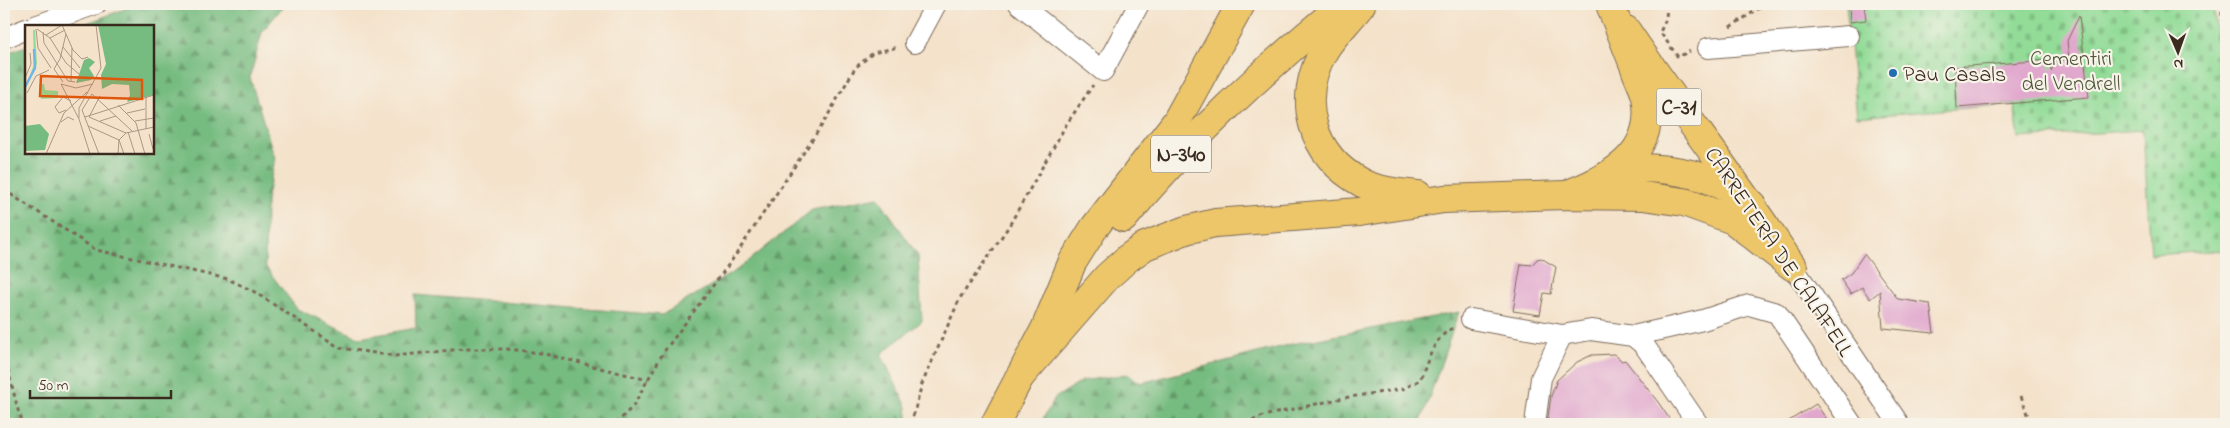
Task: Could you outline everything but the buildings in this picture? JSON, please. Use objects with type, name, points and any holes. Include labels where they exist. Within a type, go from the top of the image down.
[{"type":"main road","points":[[1045,329],[1072,263],[1094,228],[1176,122],[1241,4]]},
{"type":"main road","name":"N-340","points":[[995,424],[1045,329],[1098,249],[1148,188],[1223,109],[1344,4]]},
{"type":"main road","points":[[1362,4],[1325,49],[1312,80],[1308,95],[1317,136],[1326,154],[1346,173],[1364,184],[1396,192],[1444,199]]},
{"type":"main road","points":[[1565,195],[1594,184],[1620,169],[1633,155],[1643,136],[1648,118],[1646,96],[1610,5]]},
{"type":"main road","name":"CARRETERA DE CALAFELL","points":[[1610,5],[1662,84],[1752,204],[1793,267]]},
{"type":"main road","points":[[1620,169],[1636,167],[1676,171],[1714,182],[1752,204]]},
{"type":"main road","points":[[1018,379],[1106,277],[1128,258],[1145,246],[1186,230],[1216,223],[1359,212],[1444,199],[1565,195],[1643,196],[1684,202],[1733,220],[1793,267]]},
{"type":"street","points":[[38,25],[96,4]]},
{"type":"street","points":[[914,43],[936,4]]},
{"type":"street","points":[[1019,4],[1103,71],[1139,4]]},
{"type":"street","points":[[4,38],[25,29]]},
{"type":"street","points":[[1708,48],[1849,36]]},
{"type":"street","name":"CARRETERA DE CALAFELL","points":[[1793,267],[1899,424]]},
{"type":"street","points":[[1471,319],[1562,335],[1591,330],[1633,336],[1703,320],[1749,305],[1777,313],[1852,424]]},
{"type":"street","points":[[1535,424],[1541,378],[1562,335]]},
{"type":"street","points":[[1633,336],[1644,345],[1698,424]]},
{"type":"path","points":[[1667,4],[1666,19],[1660,32],[1678,57],[1688,52],[1708,48]]},
{"type":"path","points":[[2221,4],[2226,55]]},
{"type":"path","points":[[616,424],[633,406],[663,353],[746,240],[824,122],[855,68],[874,52],[914,43]]},
{"type":"path","points":[[911,424],[922,384],[960,298],[1009,226],[1066,125],[1103,71]]},
{"type":"path","points":[[4,190],[96,250],[228,278],[253,290],[340,348],[395,356],[462,349],[507,349],[541,353],[648,380]]},
{"type":"path","points":[[1246,424],[1263,416],[1343,398],[1403,389],[1420,380],[1435,344],[1445,332],[1471,319]]},
{"type":"path","points":[[4,354],[24,424]]},
{"type":"path","points":[[2021,396],[2032,424]]},
{"type":"green space","points":[[138,4],[285,4],[262,32],[250,78],[275,159],[266,201],[265,266],[297,309],[360,338],[416,328],[415,295],[662,315],[740,268],[812,210],[878,197],[918,256],[922,321],[881,354],[907,407],[909,424],[4,424],[4,54],[25,46],[25,154],[154,154],[154,25],[82,25]]},
{"type":"green space","name":"Cementiri del Vendrell","points":[[1846,4],[2214,4],[2219,76],[2226,76],[2226,250],[2151,255],[2143,130],[2019,138],[2014,104],[1857,117]]},
{"type":"green space","points":[[1459,312],[1420,424],[1040,424],[1055,398],[1082,381],[1127,374],[1141,383],[1292,344]]},
{"type":"place","name":"Pau Casals","points":[[1893,73]]}]
